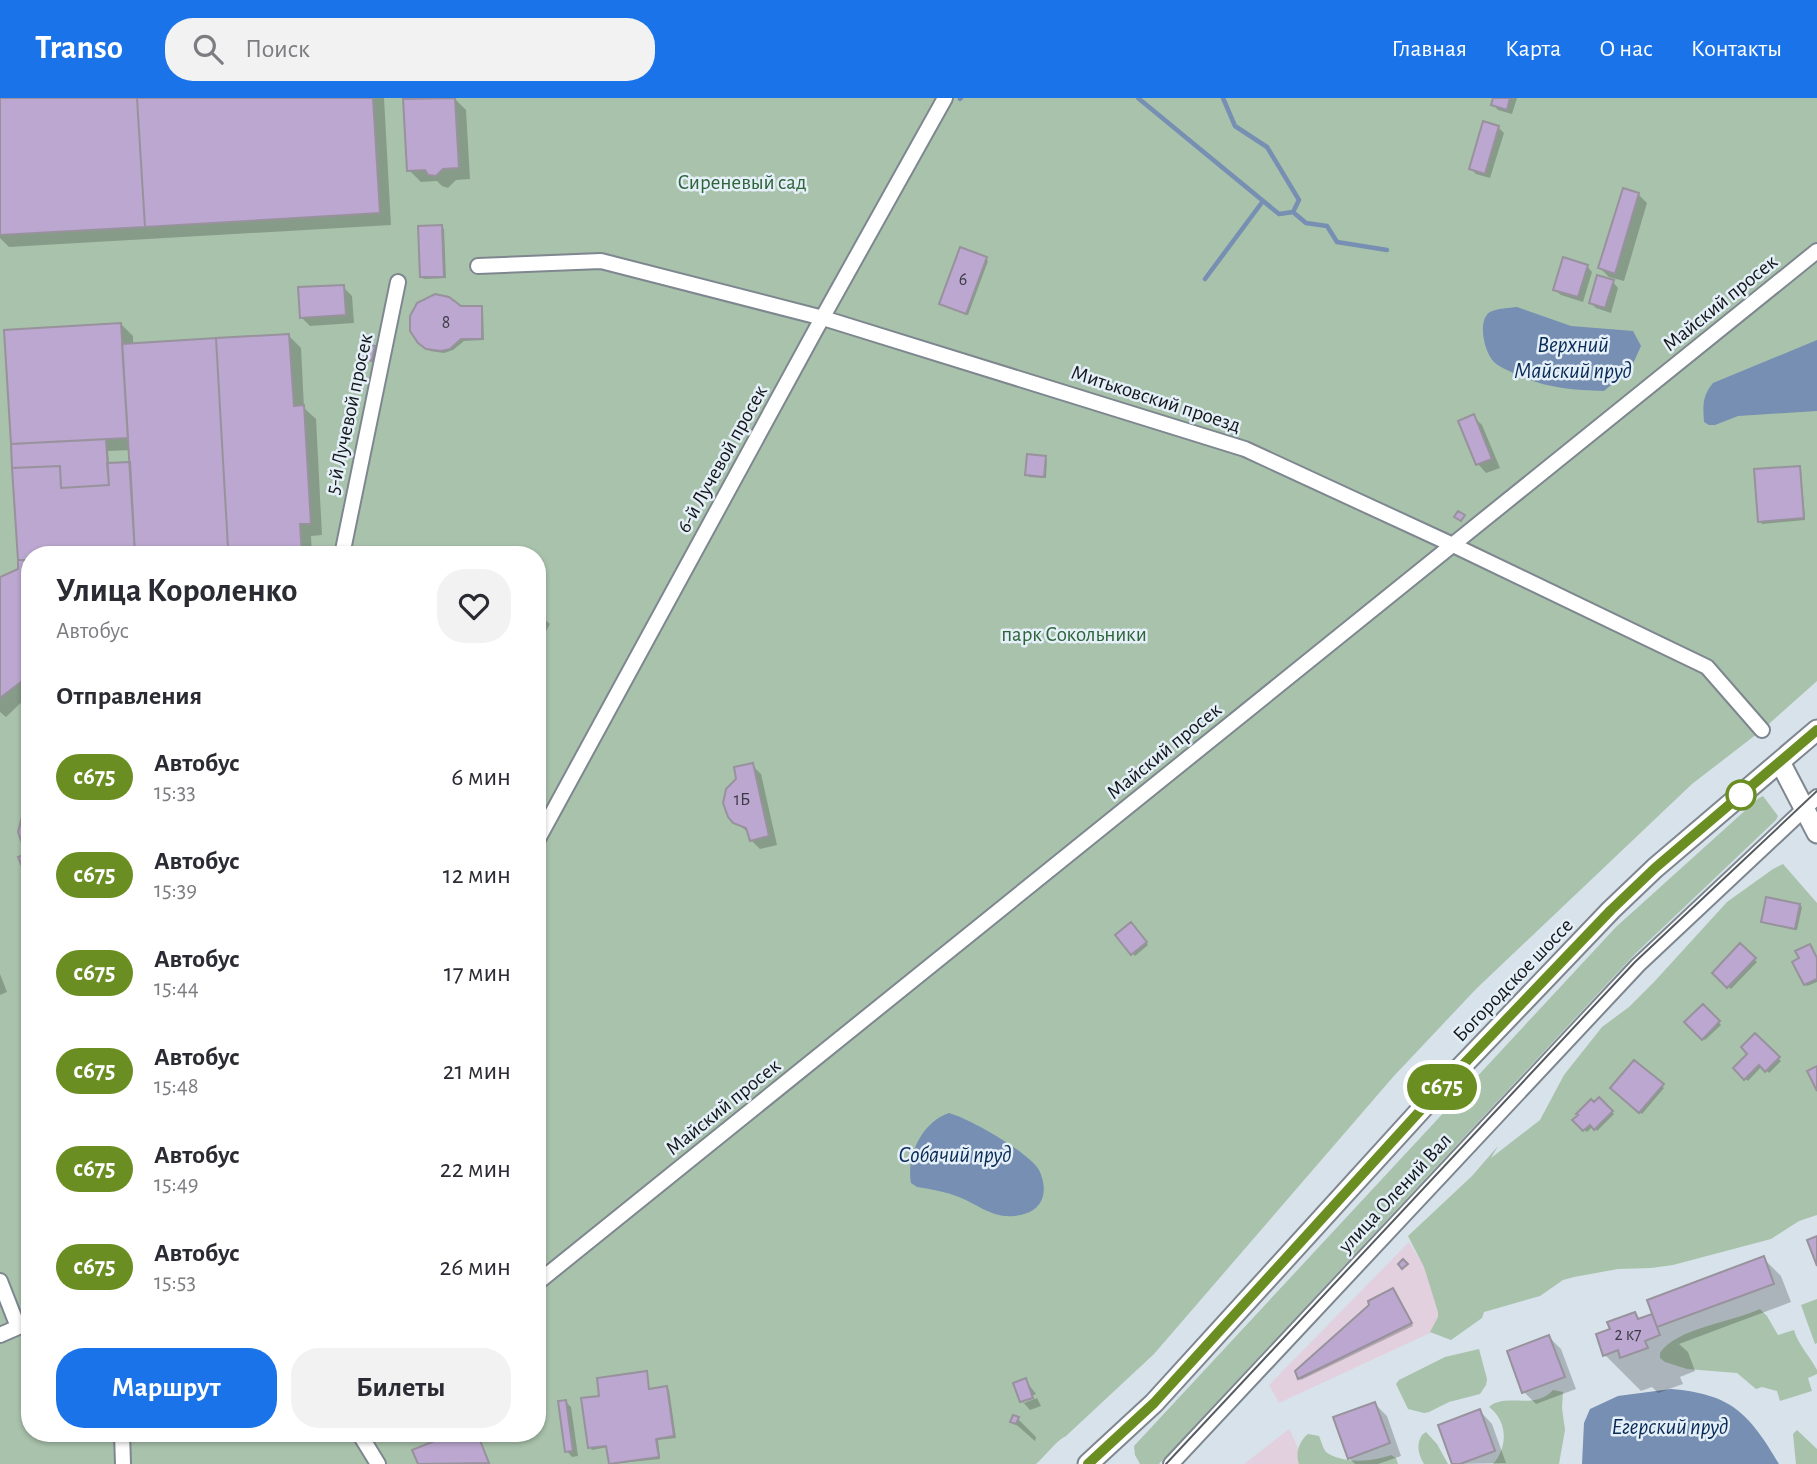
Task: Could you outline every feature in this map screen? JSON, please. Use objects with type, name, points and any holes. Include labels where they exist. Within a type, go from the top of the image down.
[{"type":"main road","name":"Богородское шоссе","points":[[1088,1464],[1154,1403],[1439,1090],[1611,910],[1655,868],[1817,730]]},
{"type":"main road","points":[[1780,762],[1811,802],[1817,833]]},
{"type":"street","name":"6-й Лучевой просек","points":[[546,825],[946,98]]},
{"type":"street","name":"Майский просек","points":[[546,1276],[1817,251]]},
{"type":"street","name":"Митьковский проезд","points":[[478,266],[601,261],[823,318],[1245,449],[1707,667],[1762,730]]},
{"type":"street","name":"5-й Лучевой просек","points":[[344,546],[398,282]]},
{"type":"street","name":"улица Олений Вал","points":[[1171,1464],[1628,975],[1811,802]]},
{"type":"street","points":[[0,1281],[21,1319]]},
{"type":"street","points":[[0,1335],[21,1325]]},
{"type":"street","points":[[122,1442],[123,1464]]},
{"type":"street","points":[[365,1442],[378,1464]]},
{"type":"shaded area","points":[[1409,1242],[1458,1320],[1279,1403],[1269,1385]]},
{"type":"shaded area","points":[[1289,1429],[1306,1464],[1244,1464]]},
{"type":"green space","name":"парк Сокольники","points":[[0,98],[1817,98],[1817,681],[1762,730],[1692,784],[1476,989],[1393,1077],[1154,1354],[1036,1464],[0,1464]]},
{"type":"green space","points":[[1763,796],[1778,816],[1776,820],[1635,954],[1159,1464],[1140,1464],[1134,1446],[1616,927]]},
{"type":"green space","points":[[1783,864],[1817,903],[1817,958],[1810,944],[1795,951],[1799,958],[1792,962],[1804,985],[1817,979],[1817,1215],[1799,1221],[1771,1239],[1673,1265],[1618,1269],[1563,1280],[1540,1296],[1484,1312],[1482,1318],[1451,1340],[1430,1332],[1438,1312],[1424,1267],[1408,1236],[1472,1176],[1498,1146],[1491,1158],[1540,1120],[1564,1075],[1602,1027],[1629,1007],[1654,982],[1727,902]],"holes":[[[1766,897],[1800,904],[1795,929],[1761,922]],[[1740,944],[1756,958],[1728,988],[1712,972]],[[1703,1004],[1720,1021],[1702,1039],[1684,1023]],[[1756,1033],[1780,1057],[1766,1072],[1759,1065],[1744,1079],[1733,1068],[1747,1054],[1741,1047]],[[1634,1060],[1663,1084],[1639,1113],[1610,1088]],[[1599,1097],[1613,1111],[1594,1129],[1590,1125],[1583,1131],[1573,1121],[1578,1115],[1576,1113],[1590,1100],[1594,1102]]]},
{"type":"green space","points":[[1817,1299],[1817,1343],[1815,1344],[1801,1305]]},
{"type":"green space","points":[[1760,1309],[1778,1335],[1794,1330],[1817,1370],[1817,1374],[1808,1378],[1812,1391],[1780,1401],[1777,1391],[1762,1387],[1756,1389],[1737,1373],[1687,1369],[1660,1358],[1660,1353],[1668,1344],[1679,1337]]},
{"type":"green space","points":[[1479,1349],[1487,1379],[1480,1394],[1449,1402],[1429,1412],[1408,1409],[1396,1384],[1399,1380],[1445,1357]]},
{"type":"green space","points":[[1553,1390],[1563,1392],[1565,1430],[1559,1464],[1493,1464],[1498,1458],[1504,1435],[1500,1420],[1489,1407],[1504,1401],[1537,1399]]},
{"type":"green space","points":[[1797,1430],[1817,1449],[1817,1464],[1796,1464],[1793,1434]]},
{"type":"green space","points":[[1426,1432],[1437,1444],[1448,1464],[1424,1464],[1418,1446]]},
{"type":"green space","points":[[1308,1434],[1319,1436],[1326,1452],[1340,1459],[1367,1460],[1391,1455],[1396,1458],[1398,1464],[1299,1464],[1299,1448]]},
{"type":"water","name":"Верхний Майский пруд","points":[[1517,307],[1571,326],[1633,331],[1641,346],[1631,368],[1604,391],[1568,389],[1536,382],[1496,363],[1490,357],[1485,344],[1483,329],[1486,316],[1496,310]]},
{"type":"water","points":[[1817,340],[1817,411],[1738,416],[1715,425],[1704,422],[1704,401],[1713,383]]},
{"type":"water","name":"Собачий пруд","points":[[949,1113],[997,1137],[1033,1162],[1039,1170],[1044,1186],[1044,1193],[1036,1208],[1019,1215],[999,1215],[959,1197],[917,1187],[911,1183],[911,1162],[918,1141],[931,1124]]},
{"type":"water","name":"Егерский пруд","points":[[1671,1389],[1709,1396],[1736,1409],[1758,1431],[1779,1464],[1582,1464],[1584,1423],[1590,1409],[1618,1396]]},
{"type":"building","points":[[0,98],[137,98],[145,227],[0,235]]},
{"type":"building","points":[[137,98],[373,98],[380,213],[145,227]]},
{"type":"building","points":[[455,98],[459,168],[443,169],[436,176],[428,175],[425,170],[407,171],[403,99]]},
{"type":"building","points":[[1493,98],[1510,98],[1507,110],[1491,105]]},
{"type":"building","points":[[1483,121],[1499,126],[1485,174],[1469,169]]},
{"type":"building","points":[[1623,188],[1639,193],[1615,274],[1598,268]]},
{"type":"building","points":[[442,225],[444,277],[420,277],[418,226]]},
{"type":"building","points":[[960,247],[987,257],[966,314],[939,304]]},
{"type":"building","points":[[1563,257],[1588,265],[1578,297],[1553,290]]},
{"type":"building","points":[[1597,275],[1614,280],[1605,308],[1589,303]]},
{"type":"building","points":[[344,285],[346,315],[300,318],[298,287]]},
{"type":"building","points":[[435,294],[449,297],[461,306],[482,306],[482,339],[461,339],[450,349],[441,351],[426,349],[418,343],[410,331],[410,316],[417,303]]},
{"type":"building","points":[[121,323],[128,438],[11,444],[4,330]]},
{"type":"building","points":[[289,334],[294,406],[304,405],[311,524],[300,524],[301,546],[228,546],[216,338]]},
{"type":"building","points":[[216,338],[228,546],[135,546],[122,344]]},
{"type":"building","points":[[362,343],[375,346],[372,361],[360,358]]},
{"type":"building","points":[[1474,414],[1492,459],[1476,465],[1458,421]]},
{"type":"building","points":[[106,439],[109,485],[61,488],[60,466],[12,468],[11,444]]},
{"type":"building","points":[[1027,454],[1046,456],[1044,477],[1025,475]]},
{"type":"building","points":[[130,462],[135,546],[21,546],[21,560],[18,560],[12,468],[60,466],[61,488],[109,485],[107,463]]},
{"type":"building","points":[[1800,466],[1804,518],[1758,522],[1754,469]]},
{"type":"building","points":[[1458,511],[1465,515],[1461,521],[1454,517]]},
{"type":"building","points":[[18,560],[21,560],[21,682],[0,698],[0,577],[18,569]]},
{"type":"building","points":[[753,763],[769,836],[750,841],[746,828],[733,823],[723,803],[726,789],[736,779],[734,767]]},
{"type":"building","points":[[1766,897],[1800,904],[1795,929],[1761,922]]},
{"type":"building","points":[[1131,922],[1147,942],[1131,955],[1115,935]]},
{"type":"building","points":[[1740,943],[1756,958],[1727,988],[1712,973]]},
{"type":"building","points":[[1810,944],[1817,958],[1817,979],[1804,985],[1792,962],[1799,958],[1795,951]]},
{"type":"building","points":[[1703,1004],[1720,1021],[1702,1040],[1684,1022]]},
{"type":"building","points":[[1755,1033],[1780,1057],[1765,1072],[1759,1065],[1744,1080],[1733,1068],[1747,1054],[1741,1047]]},
{"type":"building","points":[[1634,1060],[1664,1084],[1639,1113],[1610,1088]]},
{"type":"building","points":[[1817,1066],[1817,1091],[1807,1071]]},
{"type":"building","points":[[1599,1097],[1613,1111],[1594,1130],[1590,1125],[1583,1131],[1572,1120],[1591,1099],[1594,1102]]},
{"type":"building","points":[[1817,1236],[1817,1266],[1807,1240]]},
{"type":"building","points":[[1764,1256],[1774,1284],[1657,1327],[1647,1300]]},
{"type":"building","points":[[1403,1259],[1408,1264],[1402,1269],[1398,1264]]},
{"type":"building","points":[[1393,1288],[1412,1323],[1298,1379],[1295,1371],[1369,1305],[1368,1301]]},
{"type":"building","points":[[1635,1312],[1638,1319],[1652,1314],[1660,1335],[1645,1341],[1648,1348],[1620,1358],[1618,1350],[1603,1356],[1596,1334],[1610,1329],[1607,1322]]},
{"type":"building","points":[[1549,1335],[1565,1377],[1522,1393],[1507,1351]]},
{"type":"building","points":[[647,1371],[649,1389],[667,1386],[674,1436],[656,1439],[659,1457],[609,1464],[606,1446],[588,1448],[581,1398],[599,1396],[597,1378]]},
{"type":"building","points":[[1026,1378],[1033,1398],[1020,1402],[1013,1383]]},
{"type":"building","points":[[566,1400],[573,1451],[565,1452],[558,1401]]},
{"type":"building","points":[[1375,1402],[1390,1443],[1348,1459],[1333,1417]]},
{"type":"building","points":[[1480,1409],[1495,1451],[1460,1464],[1452,1464],[1438,1425]]},
{"type":"building","points":[[1013,1415],[1019,1417],[1016,1424],[1010,1422]]},
{"type":"building","points":[[432,1442],[481,1442],[489,1463],[418,1464],[412,1450]]},
{"type":"waterway","points":[[1138,98],[1279,214],[1293,212]]},
{"type":"waterway","points":[[1223,98],[1235,126],[1267,147],[1299,200],[1293,212],[1306,223],[1327,226],[1337,242],[1387,250]]},
{"type":"waterway","points":[[1205,279],[1263,201]]},
{"type":"tram line","points":[[1166,1464],[1635,962],[1817,791]]},
{"type":"bus line","name":"с675","points":[[1088,1464],[1154,1403],[1439,1090],[1611,910],[1655,868],[1817,730]]},
{"type":"park label","name":"Сиреневый сад","points":[[742,182]]}]
